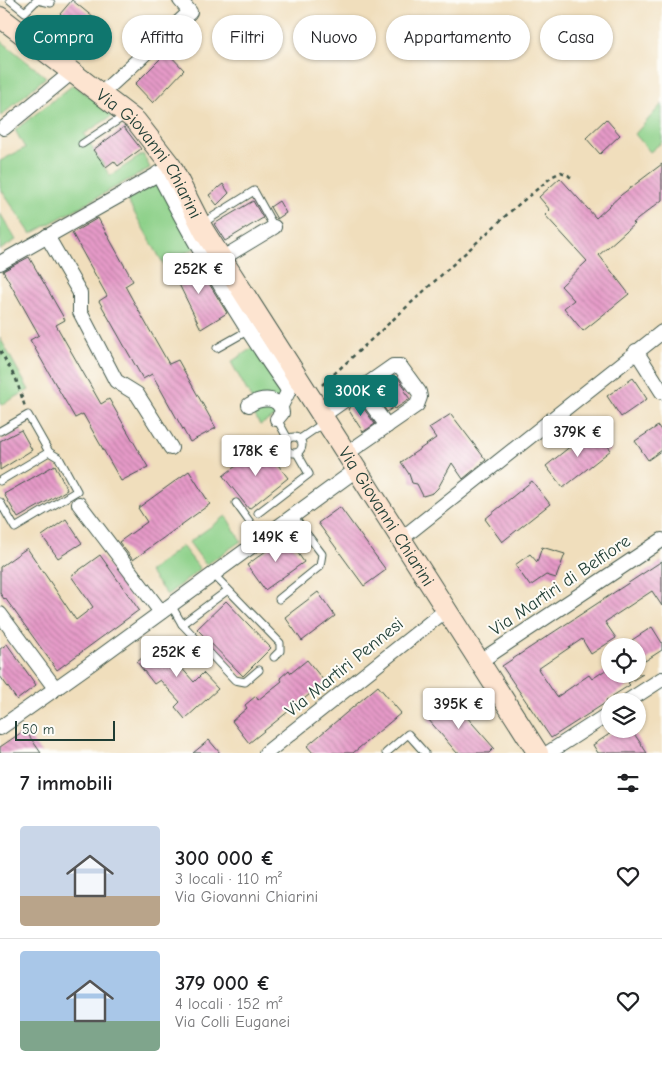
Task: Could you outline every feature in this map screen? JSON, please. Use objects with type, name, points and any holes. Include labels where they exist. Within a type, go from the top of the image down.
[{"type":"main road","name":"Via Giovanni Chiarini","points":[[0,17],[136,121],[221,259],[255,327],[310,397],[538,753]]},
{"type":"street","points":[[101,94],[190,12],[180,0]]},
{"type":"street","points":[[4,128],[72,72]]},
{"type":"street","points":[[0,263],[165,170],[198,250],[255,327],[286,387],[288,392],[279,413]]},
{"type":"street","points":[[221,259],[274,227]]},
{"type":"street","points":[[47,236],[80,293],[80,312],[116,381],[137,394],[171,448]]},
{"type":"street","points":[[401,539],[662,332]]},
{"type":"street","points":[[636,351],[662,392]]},
{"type":"street","points":[[0,728],[293,516],[387,426],[417,405],[420,402],[419,392],[400,366],[394,366],[324,419]]},
{"type":"street","points":[[361,390],[387,426]]},
{"type":"street","points":[[250,405],[258,399],[270,399],[279,413]]},
{"type":"street","points":[[79,504],[166,609]]},
{"type":"street","name":"Via Martiri di Belfiore","points":[[479,662],[662,540]]},
{"type":"street","name":"Via Martiri Pennesi","points":[[266,753],[446,610]]},
{"type":"street","points":[[0,614],[55,688]]},
{"type":"street","points":[[640,693],[662,679]]},
{"type":"street","points":[[548,753],[601,719]]},
{"type":"lane","points":[[10,0],[25,12],[37,0],[51,3]]},
{"type":"lane","points":[[82,144],[127,114]]},
{"type":"lane","points":[[200,224],[254,191],[274,227]]},
{"type":"lane","points":[[217,348],[255,327]]},
{"type":"lane","points":[[279,413],[288,439],[287,449],[291,453],[297,453]]},
{"type":"lane","points":[[0,431],[28,415],[49,452],[59,458],[77,491],[15,528],[0,502]]},
{"type":"lane","points":[[300,439],[324,419]]},
{"type":"lane","points":[[288,439],[296,436],[300,439],[302,447],[297,453]]},
{"type":"lane","points":[[0,481],[49,452]]},
{"type":"lane","points":[[258,513],[309,474],[297,453]]},
{"type":"lane","points":[[236,503],[262,539]]},
{"type":"lane","points":[[279,599],[320,566],[322,554],[293,516]]},
{"type":"lane","points":[[213,574],[280,643],[280,651],[274,657]]},
{"type":"lane","points":[[182,624],[228,590]]},
{"type":"lane","points":[[166,609],[235,680],[245,682],[259,670]]},
{"type":"lane","points":[[386,753],[408,734],[425,753]]},
{"type":"path","points":[[310,397],[512,210],[553,176],[561,172],[573,180]]},
{"type":"path","points":[[0,351],[16,379],[28,415]]},
{"type":"green space","points":[[0,40],[15,52],[15,60],[25,60],[46,77],[0,115]]},
{"type":"green space","points":[[73,85],[115,114],[84,134],[110,176],[143,154],[150,168],[31,234],[0,188],[0,161],[25,148],[15,130]]},
{"type":"green space","points":[[662,104],[662,142],[650,152],[635,134]]},
{"type":"green space","points":[[156,184],[161,185],[195,248],[164,265],[127,200]]},
{"type":"green space","points":[[0,213],[16,240],[0,250]]},
{"type":"green space","points":[[0,338],[29,390],[1,405],[0,404]]},
{"type":"green space","points":[[255,346],[287,392],[281,413],[260,425],[251,408],[252,400],[231,362]]},
{"type":"green space","points":[[226,516],[241,541],[206,565],[189,542]]},
{"type":"green space","points":[[182,546],[200,569],[167,595],[149,572]]},
{"type":"building","points":[[72,0],[90,15],[61,15]]},
{"type":"building","points":[[159,60],[175,60],[184,70],[153,103],[135,84]]},
{"type":"building","points":[[606,119],[620,135],[600,154],[586,138]]},
{"type":"building","points":[[124,127],[141,149],[118,166],[114,161],[106,167],[93,150]]},
{"type":"building","points":[[662,164],[662,200],[633,223],[599,255],[629,294],[583,331],[564,308],[574,300],[561,286],[587,261],[545,215],[550,210],[539,197],[560,178],[596,218],[621,195]]},
{"type":"building","points":[[223,184],[229,193],[217,205],[209,195]]},
{"type":"building","points":[[253,201],[263,218],[225,241],[214,224]]},
{"type":"building","points":[[279,201],[286,213],[277,219],[270,207]]},
{"type":"building","points":[[98,218],[133,281],[125,286],[136,306],[169,364],[178,360],[216,428],[190,442],[152,374],[143,379],[99,301],[107,296],[72,233]]},
{"type":"building","points":[[29,257],[65,320],[56,325],[101,404],[109,399],[148,467],[121,481],[83,414],[75,418],[30,340],[39,335],[3,271]]},
{"type":"building","points":[[193,261],[196,262],[227,313],[201,329],[173,272]]},
{"type":"building","points":[[398,378],[410,399],[387,412],[377,397],[384,392],[382,389]]},
{"type":"building","points":[[633,378],[647,399],[621,417],[607,396]]},
{"type":"building","points":[[358,401],[375,424],[363,432],[348,409]]},
{"type":"building","points":[[451,414],[486,460],[463,479],[452,463],[438,488],[433,493],[423,496],[417,484],[412,483],[409,474],[401,462],[436,438],[429,428]]},
{"type":"building","points":[[658,426],[662,432],[662,450],[648,460],[635,441]]},
{"type":"building","points":[[593,428],[611,450],[563,488],[546,466]]},
{"type":"building","points":[[21,430],[32,450],[0,470],[0,441]]},
{"type":"building","points":[[263,445],[288,478],[249,509],[223,476]]},
{"type":"building","points":[[55,465],[67,490],[18,518],[4,494]]},
{"type":"building","points":[[189,471],[210,504],[133,560],[119,542],[147,522],[138,508]]},
{"type":"building","points":[[532,481],[550,504],[502,542],[485,519]]},
{"type":"building","points":[[340,507],[386,570],[364,586],[318,523]]},
{"type":"building","points":[[66,519],[82,543],[58,558],[42,536]]},
{"type":"building","points":[[286,536],[304,562],[265,590],[247,565]]},
{"type":"building","points":[[542,547],[565,554],[556,578],[546,575],[530,586],[515,565],[530,554],[537,562]]},
{"type":"building","points":[[27,548],[76,620],[93,607],[71,576],[100,555],[139,610],[57,670],[0,593],[0,567]]},
{"type":"building","points":[[662,561],[662,606],[652,591],[605,622],[616,638],[601,638],[601,648],[591,654],[582,639],[538,669],[557,697],[589,675],[592,679],[601,673],[601,683],[628,683],[630,685],[617,693],[601,693],[601,706],[551,738],[502,666]]},
{"type":"building","points":[[318,592],[335,616],[302,641],[285,617]]},
{"type":"building","points":[[226,601],[271,648],[243,676],[197,629]]},
{"type":"building","points":[[652,627],[662,643],[662,650],[646,660],[646,638],[635,638]]},
{"type":"building","points":[[166,639],[183,661],[179,665],[194,682],[203,673],[218,689],[185,719],[175,707],[180,702],[160,680],[154,684],[137,662]]},
{"type":"building","points":[[7,644],[36,685],[17,700],[0,676],[0,649]]},
{"type":"building","points":[[307,660],[325,682],[249,743],[232,721],[247,708],[245,705],[256,696],[258,700],[282,681],[280,678],[289,670],[291,673]]},
{"type":"building","points":[[378,686],[401,713],[353,753],[313,753],[307,746]]},
{"type":"building","points":[[451,699],[494,748],[489,753],[457,753],[428,719]]},
{"type":"building","points":[[25,730],[41,753],[0,753],[0,747]]},
{"type":"building","points":[[604,738],[637,738],[647,753],[598,753],[593,745]]},
{"type":"building","points":[[209,740],[220,753],[193,753]]}]
